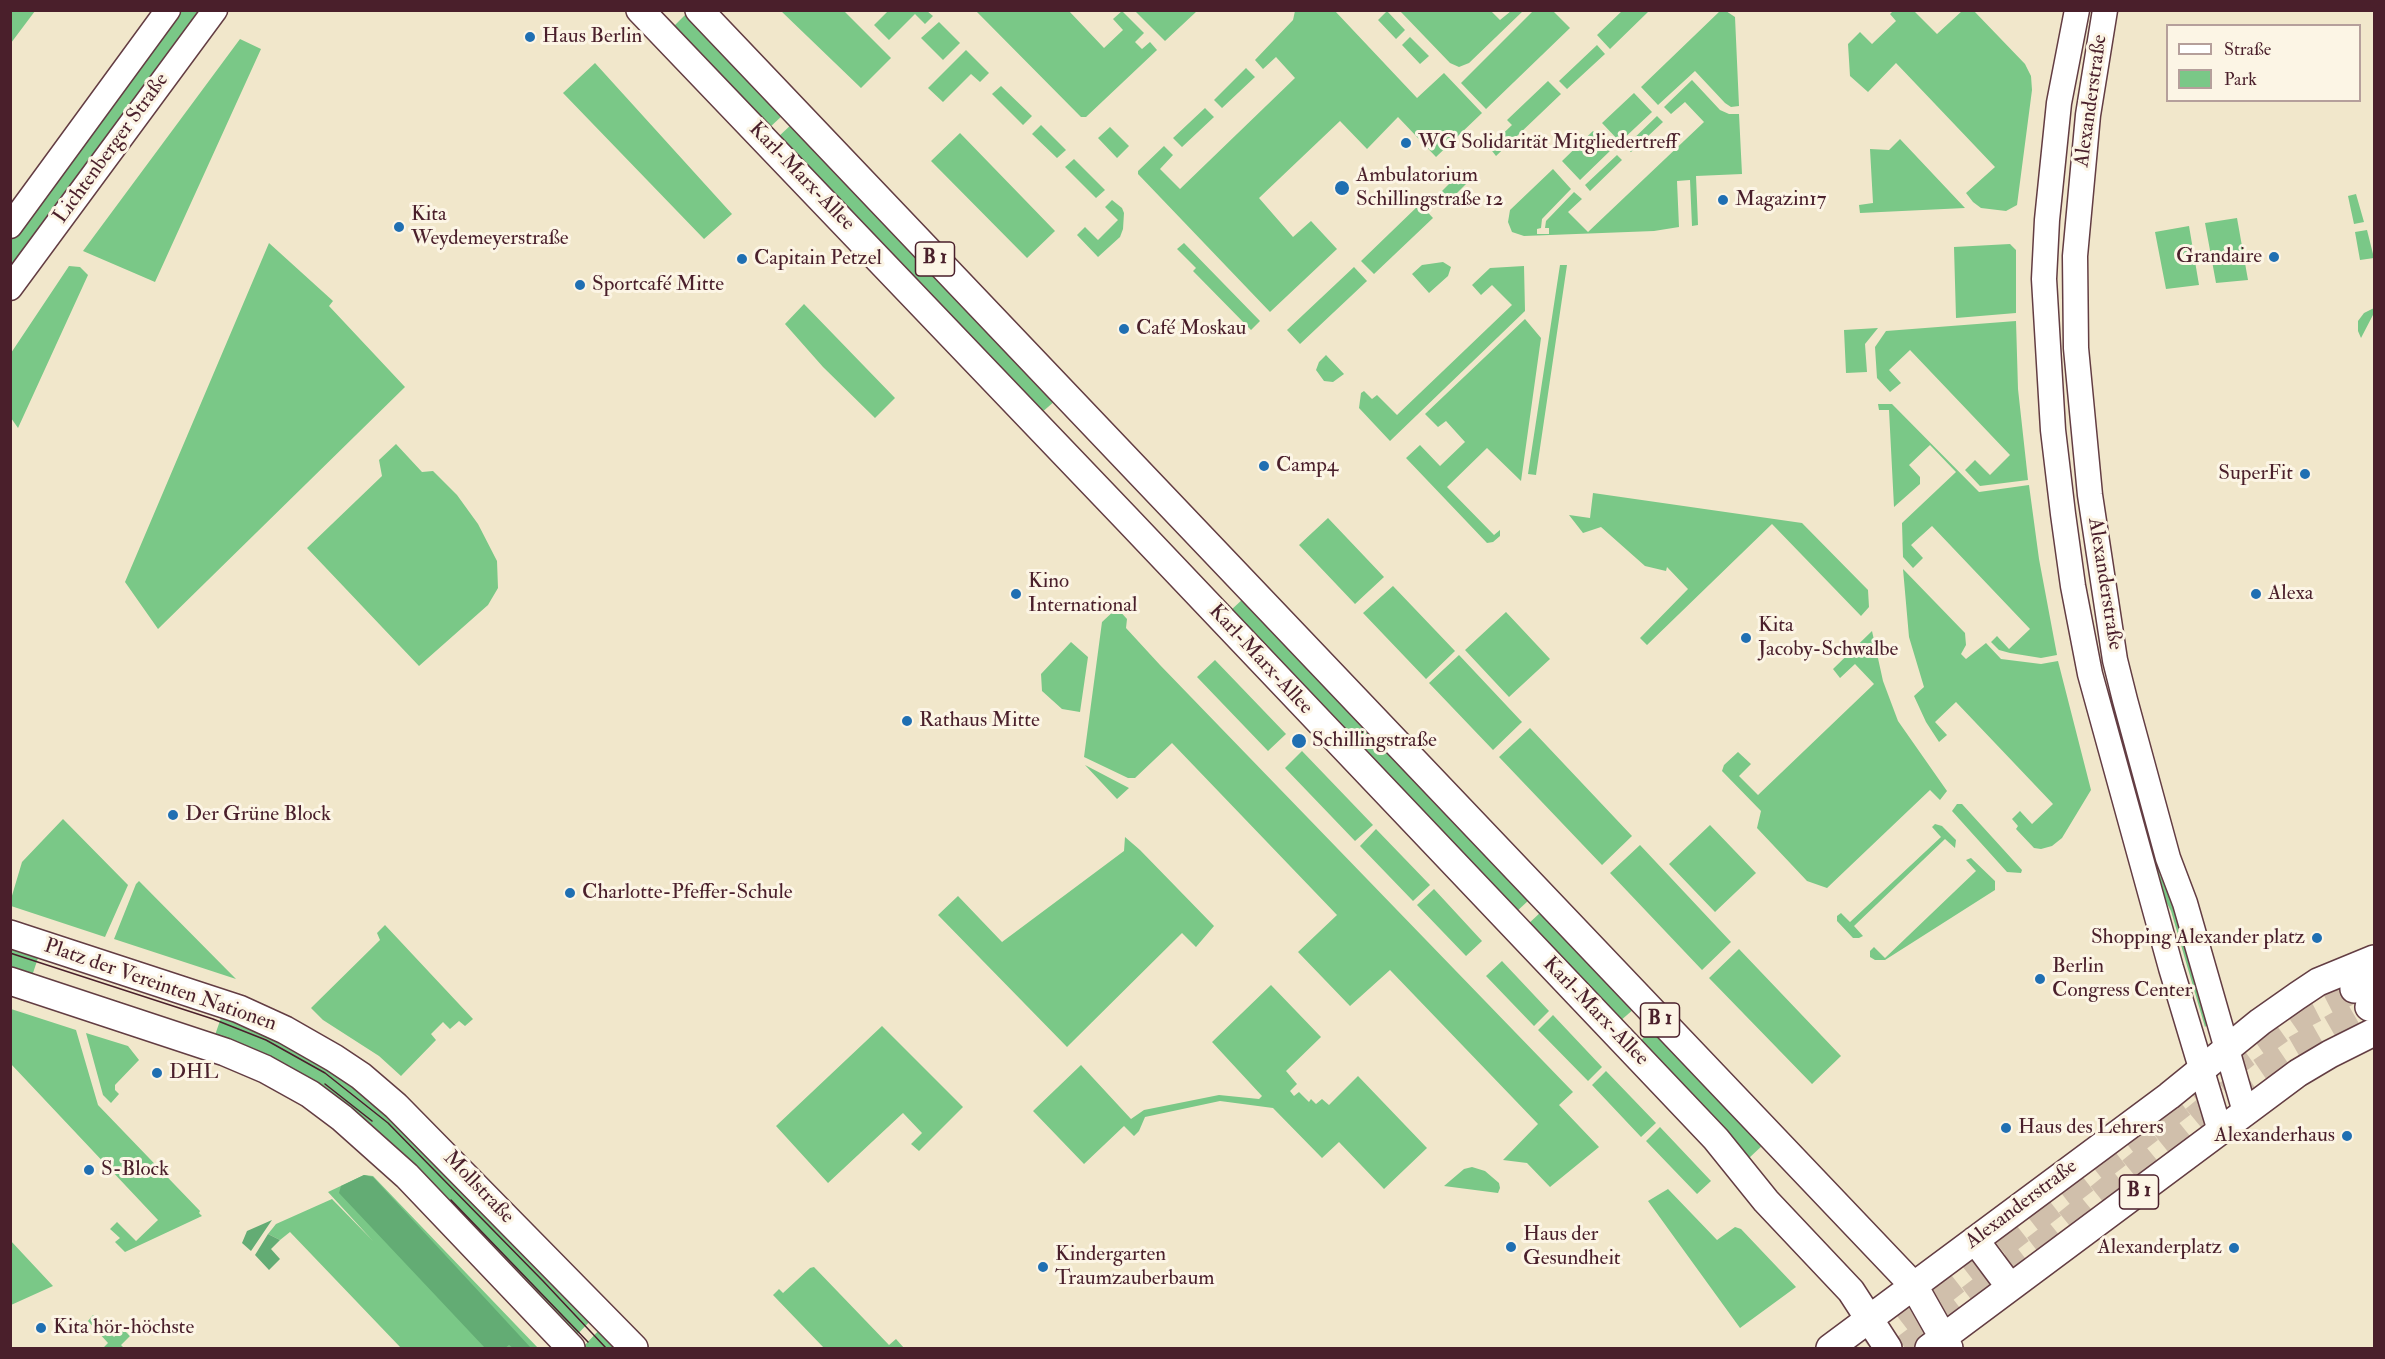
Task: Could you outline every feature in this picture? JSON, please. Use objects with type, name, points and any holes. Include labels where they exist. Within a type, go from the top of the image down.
[{"type":"main road","name":"Lichtenberger Straße","points":[[10,226],[168,10]]},
{"type":"main road","name":"Lichtenberger Straße","points":[[10,288],[215,10]]},
{"type":"main road","name":"Karl-Marx-Allee","points":[[640,10],[1708,1131],[1766,1201],[1851,1291],[1870,1319]]},
{"type":"main road","name":"Karl-Marx-Allee","points":[[699,10],[1914,1287],[1940,1345]]},
{"type":"main road","name":"Alexanderstraße","points":[[2077,10],[2059,103],[2047,220],[2044,279],[2052,418],[2062,514],[2090,674],[2170,968],[2220,1131]]},
{"type":"main road","name":"Alexanderstraße","points":[[2105,10],[2088,114],[2075,256],[2076,339],[2086,461],[2117,668],[2168,858],[2185,903],[2245,1112]]},
{"type":"main road","name":"Platz der Vereinten Nationen","points":[[10,934],[229,1005],[308,1042]]},
{"type":"main road","points":[[2201,1070],[2260,1022],[2318,982],[2374,959]]},
{"type":"main road","name":"Platz der Vereinten Nationen","points":[[10,981],[248,1061]]},
{"type":"main road","name":"B 1","points":[[1940,1345],[2010,1287],[2298,1073],[2330,1054],[2369,1003]]},
{"type":"main road","name":"Mollstraße","points":[[308,1042],[361,1076],[396,1106],[634,1348]]},
{"type":"main road","name":"Mollstraße","points":[[248,1061],[310,1094],[377,1147],[571,1348]]},
{"type":"main road","name":"Alexanderstraße","points":[[1830,1348],[2201,1070]]},
{"type":"main road","points":[[1975,1240],[2010,1287]]},
{"type":"main road","name":"B 1","points":[[1870,1319],[1888,1348]]},
{"type":"green space","points":[[1534,10],[1553,11],[1570,28],[1486,109],[1461,83]]},
{"type":"green space","points":[[1623,10],[1649,11],[1610,49],[1597,35]]},
{"type":"green space","points":[[10,11],[35,11],[11,43]]},
{"type":"green space","points":[[178,11],[205,11],[11,275],[11,239]]},
{"type":"green space","points":[[781,11],[844,11],[891,58],[861,88]]},
{"type":"green space","points":[[888,11],[927,11],[933,16],[925,24],[915,14],[889,40],[874,25]]},
{"type":"green space","points":[[976,11],[1069,11],[1104,48],[1123,30],[1113,19],[1122,11],[1144,33],[1135,42],[1142,49],[1150,42],[1157,50],[1086,117],[1081,117]]},
{"type":"green space","points":[[1135,11],[1197,11],[1165,41]]},
{"type":"green space","points":[[1295,11],[1335,11],[1417,98],[1444,73],[1482,113],[1436,157],[1398,117],[1367,149],[1340,121],[1259,198],[1293,237],[1311,221],[1337,249],[1270,312],[1138,174],[1138,171],[1164,146],[1173,155],[1160,169],[1180,189],[1295,78],[1276,57],[1263,69],[1255,60],[1293,20]]},
{"type":"green space","points":[[1387,11],[1405,30],[1396,39],[1378,20]]},
{"type":"green space","points":[[1400,11],[1491,11],[1500,20],[1511,11],[1523,11],[1469,63],[1459,67],[1450,63]]},
{"type":"green space","points":[[1720,11],[1726,11],[1735,17],[1739,106],[1731,107],[1725,103],[1695,71],[1658,105],[1641,87]]},
{"type":"green space","points":[[1893,11],[1914,11],[1937,34],[1962,11],[1974,11],[2025,64],[2031,76],[2032,90],[2017,205],[2006,211],[1981,208],[1973,202],[1966,193],[1995,167],[1896,63],[1868,92],[1850,76],[1848,44],[1860,32],[1872,44],[1896,21],[1890,14]]},
{"type":"green space","points":[[687,13],[784,114],[768,129],[672,28]]},
{"type":"green space","points":[[939,22],[960,43],[943,60],[921,38]]},
{"type":"green space","points":[[1410,37],[1429,56],[1420,64],[1402,45]]},
{"type":"green space","points":[[240,39],[261,49],[155,282],[83,251]]},
{"type":"green space","points":[[1597,45],[1605,54],[1567,89],[1559,81]]},
{"type":"green space","points":[[966,50],[989,73],[980,82],[971,74],[943,102],[928,88]]},
{"type":"green space","points":[[595,63],[732,214],[704,239],[563,93]]},
{"type":"green space","points":[[1246,68],[1255,77],[1222,108],[1214,100]]},
{"type":"green space","points":[[1692,80],[1720,110],[1729,114],[1739,114],[1742,174],[1696,176],[1698,225],[1692,226],[1690,180],[1677,181],[1679,227],[1654,231],[1524,236],[1512,232],[1508,222],[1510,210],[1553,169],[1571,189],[1542,219],[1541,228],[1537,229],[1537,234],[1549,234],[1549,228],[1545,228],[1546,221],[1574,192],[1582,199],[1568,212],[1588,232],[1704,122],[1685,102],[1671,114],[1664,107]]},
{"type":"green space","points":[[1548,81],[1561,94],[1496,156],[1489,147],[1512,125],[1507,120]]},
{"type":"green space","points":[[1001,86],[1032,116],[1023,125],[992,94]]},
{"type":"green space","points":[[1634,93],[1652,112],[1620,142],[1602,123]]},
{"type":"green space","points":[[1205,108],[1214,117],[1182,147],[1173,138]]},
{"type":"green space","points":[[1657,116],[1663,122],[1631,152],[1625,147]]},
{"type":"green space","points":[[793,123],[1056,400],[1040,414],[777,138]]},
{"type":"green space","points":[[1041,125],[1066,150],[1057,158],[1032,134]]},
{"type":"green space","points":[[1110,127],[1129,146],[1117,158],[1098,138]]},
{"type":"green space","points":[[1593,131],[1611,150],[1580,180],[1562,161]]},
{"type":"green space","points":[[960,133],[1055,231],[1027,258],[931,161]]},
{"type":"green space","points":[[1900,139],[1965,208],[1860,213],[1859,205],[1873,203],[1870,149],[1889,150]]},
{"type":"green space","points":[[1617,155],[1622,160],[1590,191],[1585,185]]},
{"type":"green space","points":[[1074,159],[1105,190],[1096,198],[1065,167]]},
{"type":"green space","points":[[1464,169],[1472,178],[1445,205],[1437,196]]},
{"type":"green space","points":[[2356,194],[2364,222],[2354,224],[2348,196]]},
{"type":"green space","points":[[1112,200],[1122,208],[1124,213],[1123,229],[1120,237],[1098,257],[1077,235],[1085,227],[1098,240],[1118,220],[1105,207]]},
{"type":"green space","points":[[1420,204],[1433,218],[1374,274],[1361,261]]},
{"type":"green space","points":[[2237,218],[2248,280],[2216,283],[2205,223]]},
{"type":"green space","points":[[2189,226],[2199,285],[2166,289],[2155,232]]},
{"type":"green space","points":[[2367,230],[2374,258],[2360,260],[2355,232]]},
{"type":"green space","points":[[269,243],[333,301],[329,306],[405,387],[158,629],[125,582]]},
{"type":"green space","points":[[1184,243],[1260,321],[1251,330],[1193,271],[1196,268],[1177,249]]},
{"type":"green space","points":[[2010,244],[2016,250],[2016,313],[1956,318],[1954,247]]},
{"type":"green space","points":[[1443,262],[1451,267],[1448,276],[1429,293],[1412,274],[1422,265]]},
{"type":"green space","points":[[1560,265],[1567,265],[1536,475],[1528,474]]},
{"type":"green space","points":[[69,266],[80,267],[88,275],[18,428],[11,418],[11,353]]},
{"type":"green space","points":[[1524,266],[1525,311],[1390,441],[1359,408],[1361,393],[1364,391],[1372,399],[1377,395],[1397,415],[1512,305],[1492,285],[1481,295],[1472,285],[1490,268]]},
{"type":"green space","points":[[1354,267],[1367,281],[1300,344],[1287,330]]},
{"type":"green space","points":[[804,304],[895,398],[875,418],[823,367],[785,324]]},
{"type":"green space","points":[[2374,308],[2374,313],[2361,338],[2358,321],[2364,313]]},
{"type":"green space","points":[[1525,319],[1541,338],[1521,481],[1487,448],[1447,487],[1494,535],[1500,530],[1500,536],[1493,542],[1487,543],[1406,458],[1420,445],[1440,466],[1465,442],[1446,421],[1438,427],[1425,414]]},
{"type":"green space","points":[[2016,321],[2018,389],[2028,480],[1980,486],[1965,470],[1975,460],[1990,475],[2010,455],[1910,350],[1889,370],[1901,383],[1890,392],[1877,378],[1875,347],[1886,331]]},
{"type":"green space","points":[[1878,328],[1865,344],[1867,372],[1846,373],[1844,330]]},
{"type":"green space","points":[[1326,355],[1344,374],[1333,382],[1324,381],[1316,370],[1319,362]]},
{"type":"green space","points":[[1878,404],[1892,404],[1979,492],[2029,485],[2039,559],[2057,655],[2041,658],[2010,653],[1999,650],[1991,642],[1997,636],[2009,649],[2030,629],[1932,526],[1911,545],[1923,558],[1913,568],[1903,557],[1902,523],[1956,472],[1930,445],[1909,465],[1920,477],[1920,484],[1894,507],[1889,410],[1879,410]]},
{"type":"green space","points":[[396,444],[422,472],[433,471],[457,495],[478,524],[497,561],[498,588],[488,605],[419,666],[307,548],[382,476],[379,460]]},
{"type":"green space","points":[[1593,493],[1802,523],[1868,590],[1869,607],[1861,616],[1772,524],[1647,645],[1640,638],[1688,589],[1667,567],[1666,571],[1645,566],[1601,527],[1583,533],[1569,515],[1590,518]]},
{"type":"green space","points":[[1328,518],[1384,577],[1355,604],[1299,545]]},
{"type":"green space","points":[[1903,569],[1965,633],[1966,645],[1961,654],[1966,659],[1986,643],[2001,659],[2041,664],[2058,661],[2091,790],[2062,838],[2052,846],[2034,848],[2016,829],[2018,826],[2012,819],[2020,811],[2032,824],[2053,804],[1956,702],[1935,722],[1947,735],[1939,742],[1926,722],[1914,696],[1924,687],[1909,637]]},
{"type":"green space","points":[[1393,586],[1455,651],[1426,679],[1363,613]]},
{"type":"green space","points":[[1245,597],[1530,899],[1514,914],[1229,612]]},
{"type":"green space","points":[[1117,608],[1127,619],[1126,628],[1160,665],[1573,1092],[1559,1105],[1599,1147],[1550,1187],[1527,1163],[1503,1160],[1538,1124],[1390,970],[1350,1006],[1298,952],[1337,915],[1172,743],[1135,778],[1128,778],[1084,757],[1102,622]]},
{"type":"green space","points":[[1506,612],[1550,659],[1509,697],[1465,650]]},
{"type":"green space","points":[[1872,631],[1883,681],[1898,721],[1947,791],[1940,800],[1930,790],[1827,888],[1807,881],[1757,828],[1761,811],[1722,771],[1724,765],[1738,752],[1751,764],[1739,776],[1758,795],[1874,684],[1855,664],[1840,678],[1833,669]]},
{"type":"green space","points":[[1071,642],[1088,657],[1080,712],[1062,709],[1042,691],[1041,674]]},
{"type":"green space","points":[[1459,655],[1522,722],[1493,750],[1429,683]]},
{"type":"green space","points":[[1215,660],[1286,734],[1268,751],[1197,677]]},
{"type":"green space","points":[[2112,715],[2117,717],[2160,875],[2179,917],[2203,1008],[2210,1022],[2205,1027],[2171,911],[2153,877]]},
{"type":"green space","points":[[1530,728],[1632,836],[1602,865],[1499,757]]},
{"type":"green space","points":[[1302,751],[1373,825],[1355,841],[1285,768]]},
{"type":"green space","points":[[1085,765],[1129,788],[1117,799]]},
{"type":"green space","points":[[1957,804],[1962,804],[2022,870],[2021,873],[2007,872],[1952,811]]},
{"type":"green space","points":[[63,819],[128,885],[105,937],[11,906],[22,862]]},
{"type":"green space","points":[[1935,824],[1942,826],[1956,840],[1955,848],[1945,839],[1854,926],[1863,936],[1853,938],[1837,921],[1837,916],[1841,913],[1850,922],[1941,837],[1932,827]]},
{"type":"green space","points":[[1710,825],[1756,873],[1715,912],[1669,864]]},
{"type":"green space","points":[[1376,829],[1430,885],[1413,901],[1360,846]]},
{"type":"green space","points":[[1125,837],[1214,926],[1196,947],[1182,933],[1067,1047],[938,915],[958,896],[1002,942],[1124,851]]},
{"type":"green space","points":[[1640,845],[1731,942],[1702,970],[1610,873]]},
{"type":"green space","points":[[1971,858],[1995,881],[1995,890],[1885,960],[1875,960],[1870,957],[1870,951],[1874,947],[1885,958],[1976,871],[1966,860]]},
{"type":"green space","points":[[139,881],[236,979],[114,939]]},
{"type":"green space","points":[[1434,889],[1482,941],[1466,956],[1417,905]]},
{"type":"green space","points":[[1542,911],[1635,1008],[1619,1022],[1526,926]]},
{"type":"green space","points":[[385,925],[473,1019],[465,1026],[459,1021],[450,1029],[443,1022],[431,1034],[436,1040],[401,1076],[379,1056],[323,1020],[311,1008],[380,940],[377,933]]},
{"type":"green space","points":[[11,943],[40,952],[31,979],[11,973]]},
{"type":"green space","points":[[1739,949],[1841,1056],[1812,1084],[1709,978]]},
{"type":"green space","points":[[1502,961],[1549,1011],[1534,1026],[1486,976]]},
{"type":"green space","points":[[1271,985],[1321,1037],[1286,1071],[1297,1084],[1290,1091],[1294,1096],[1299,1092],[1309,1102],[1311,1099],[1316,1104],[1322,1099],[1329,1105],[1358,1076],[1427,1148],[1384,1189],[1339,1142],[1322,1158],[1273,1108],[1220,1101],[1145,1117],[1139,1131],[1134,1136],[1124,1126],[1084,1164],[1033,1111],[1081,1065],[1131,1119],[1144,1110],[1219,1095],[1259,1099],[1262,1096],[1212,1042]]},
{"type":"green space","points":[[11,1009],[76,1030],[98,1105],[200,1211],[202,1216],[125,1252],[115,1242],[120,1238],[110,1229],[117,1222],[136,1241],[158,1220],[11,1064]]},
{"type":"green space","points":[[223,1012],[261,1028],[366,1091],[593,1318],[573,1339],[425,1184],[214,1038]]},
{"type":"green space","points":[[1553,1015],[1602,1067],[1588,1081],[1538,1030]]},
{"type":"green space","points":[[882,1026],[963,1107],[919,1151],[911,1144],[922,1133],[903,1113],[828,1183],[776,1126]]},
{"type":"green space","points":[[1654,1028],[1765,1143],[1748,1159],[1638,1043]]},
{"type":"green space","points":[[86,1033],[128,1046],[139,1060],[115,1085],[115,1090],[119,1094],[111,1103],[103,1095]]},
{"type":"green space","points":[[1606,1071],[1656,1123],[1641,1137],[1592,1085]]},
{"type":"green space","points":[[1660,1127],[1711,1181],[1697,1194],[1646,1141]]},
{"type":"green space","points":[[1472,1167],[1485,1171],[1499,1183],[1498,1193],[1444,1186],[1464,1169]]},
{"type":"green space","points":[[364,1175],[373,1176],[538,1348],[401,1348],[290,1232],[280,1240],[268,1234],[276,1224],[332,1199],[373,1241],[328,1192]]},
{"type":"green space","points":[[364,1175],[373,1177],[531,1348],[513,1348],[509,1345],[505,1348],[485,1348],[339,1193],[341,1186]]},
{"type":"green space","points":[[1668,1189],[1717,1240],[1735,1227],[1741,1229],[1796,1287],[1740,1328],[1648,1201]]},
{"type":"green space","points":[[272,1220],[251,1251],[242,1243],[247,1231]]},
{"type":"green space","points":[[268,1234],[280,1240],[271,1249],[280,1259],[269,1270],[255,1255]]},
{"type":"green space","points":[[10,1240],[53,1286],[11,1305],[10,1305]]},
{"type":"green space","points":[[814,1267],[889,1345],[896,1339],[904,1348],[824,1348],[773,1295],[779,1289],[783,1293],[810,1268]]},
{"type":"green space","points":[[93,1315],[114,1337],[123,1329],[130,1336],[121,1345],[124,1348],[103,1348],[108,1343],[88,1321]]},
{"type":"green space","points":[[602,1327],[622,1348],[582,1348]]},
{"type":"tunnel","points":[[1870,1348],[2246,1054],[2297,1018],[2354,989]]},
{"type":"tunnel","points":[[1905,1348],[2049,1238],[2214,1103],[2285,1055],[2369,1007]]},
{"type":"tram line","points":[[10,953],[213,1019],[266,1040],[325,1073],[388,1123],[606,1348]]},
{"type":"tram line","points":[[325,1084],[372,1121]]},
{"type":"tram line","points":[[451,1200],[588,1342]]},
{"type":"place","name":"Haus Berlin","points":[[530,37]]},
{"type":"place","name":"WG Solidarität Mitgliedertreff","points":[[1406,143]]},
{"type":"place","name":"Ambulatorium Schillingstraße 12","points":[[1342,188]]},
{"type":"place","name":"Magazin17","points":[[1723,200]]},
{"type":"place","name":"Kita Weydemeyerstraße","points":[[399,227]]},
{"type":"place","name":"Grandaire","points":[[2274,257]]},
{"type":"place","name":"Capitain Petzel","points":[[742,259]]},
{"type":"place","name":"Sportcafé Mitte","points":[[580,285]]},
{"type":"place","name":"Café Moskau","points":[[1124,329]]},
{"type":"place","name":"Camp4","points":[[1264,466]]},
{"type":"place","name":"SuperFit","points":[[2305,474]]},
{"type":"place","name":"Kino International","points":[[1016,594]]},
{"type":"place","name":"Alexa","points":[[2256,594]]},
{"type":"place","name":"Kita Jacoby-Schwalbe","points":[[1746,638]]},
{"type":"place","name":"Rathaus Mitte","points":[[907,721]]},
{"type":"place","name":"Schillingstraße","points":[[1299,741]]},
{"type":"place","name":"Der Grüne Block","points":[[173,815]]},
{"type":"place","name":"Charlotte-Pfeffer-Schule","points":[[570,893]]},
{"type":"place","name":"Shopping Alexander platz","points":[[2317,938]]},
{"type":"place","name":"Berlin Congress Center","points":[[2040,979]]},
{"type":"place","name":"DHL","points":[[157,1073]]},
{"type":"place","name":"Haus des Lehrers","points":[[2006,1128]]},
{"type":"place","name":"Alexanderhaus","points":[[2347,1136]]},
{"type":"place","name":"S-Block","points":[[89,1170]]},
{"type":"place","name":"Haus der Gesundheit","points":[[1511,1247]]},
{"type":"place","name":"Alexanderplatz","points":[[2234,1248]]},
{"type":"place","name":"Kindergarten Traumzauberbaum","points":[[1043,1267]]},
{"type":"place","name":"Kita hör-höchste","points":[[41,1328]]}]
